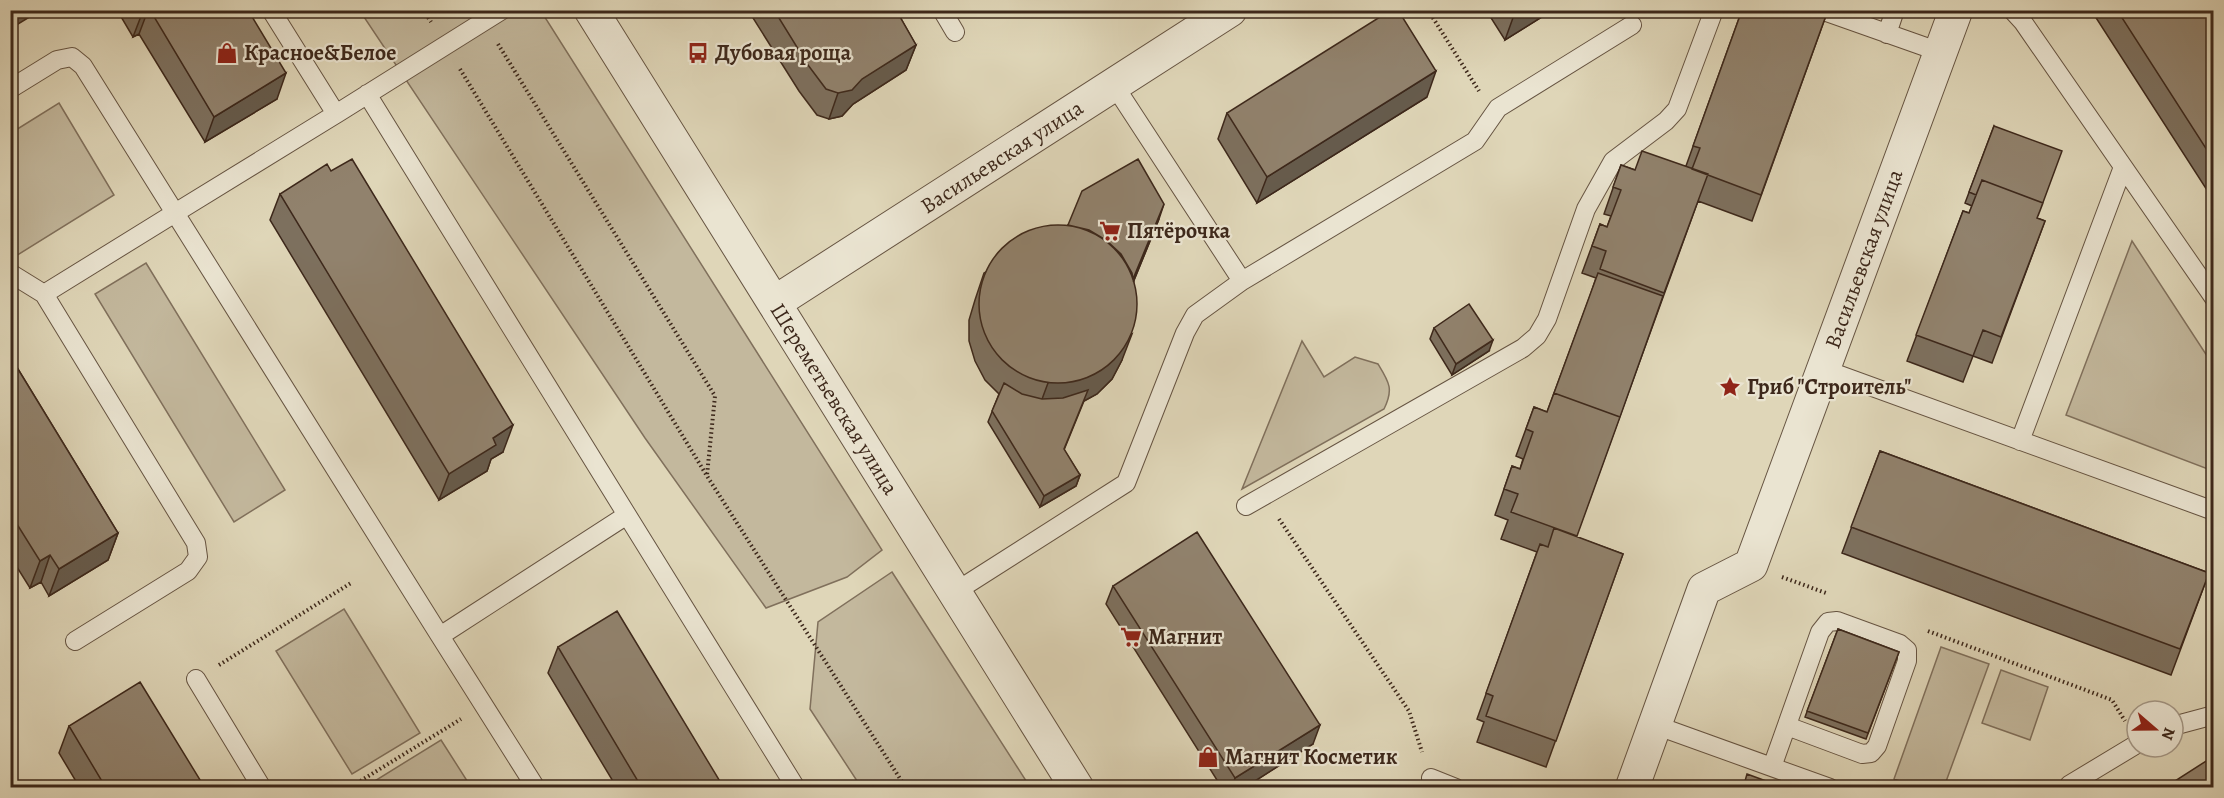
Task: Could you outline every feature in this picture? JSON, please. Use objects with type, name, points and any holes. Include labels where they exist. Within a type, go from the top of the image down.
[{"type":"street","name":"Шереметьевская улица","points":[[591,10],[1077,788]]},
{"type":"street","name":"Васильевская улица","points":[[774,303],[1230,10]]},
{"type":"street","name":"Васильевская улица","points":[[1751,565],[1956,10]]},
{"type":"street","points":[[1632,788],[1704,589],[1751,565]]},
{"type":"lane","points":[[271,10],[336,114]]},
{"type":"lane","points":[[44,294],[502,10]]},
{"type":"lane","points":[[942,10],[955,32]]},
{"type":"lane","points":[[1246,506],[1523,348],[1537,336],[1547,320],[1586,209],[1612,161],[1666,121],[1677,109],[1714,10]]},
{"type":"lane","points":[[1821,10],[1940,52]]},
{"type":"lane","points":[[1887,33],[1895,10]]},
{"type":"lane","points":[[2012,10],[2214,298]]},
{"type":"lane","points":[[955,592],[1125,483],[1185,333],[1195,315],[1242,281],[1475,141],[1498,108],[1632,25]]},
{"type":"lane","points":[[10,89],[57,60],[72,57],[83,66],[536,788]]},
{"type":"lane","points":[[1114,85],[1242,281]]},
{"type":"lane","points":[[367,94],[796,788]]},
{"type":"lane","points":[[2020,441],[2123,166]]},
{"type":"lane","points":[[10,273],[44,294],[196,543],[198,557],[189,571],[75,641]]},
{"type":"lane","points":[[1823,369],[2214,511]]},
{"type":"lane","points":[[440,636],[627,515]]},
{"type":"lane","points":[[1772,767],[1786,726],[1820,632],[1828,622],[1837,621],[1900,644],[1907,650],[1907,662],[1877,746],[1871,753],[1862,754],[1786,726]]},
{"type":"lane","points":[[196,679],[262,788]]},
{"type":"lane","points":[[2185,723],[2214,715]]},
{"type":"lane","points":[[1655,725],[1830,788]]},
{"type":"lane","points":[[2069,787],[2125,744]]},
{"type":"lane","points":[[1431,778],[1456,788]]},
{"type":"path","points":[[423,10],[707,476],[906,788]]},
{"type":"path","points":[[1428,10],[1485,101]]},
{"type":"path","points":[[484,21],[715,396],[707,476]]},
{"type":"path","points":[[1263,495],[1409,711],[1431,778]]},
{"type":"path","points":[[1751,565],[1833,596]]},
{"type":"path","points":[[196,679],[351,583]]},
{"type":"path","points":[[1922,629],[2112,700],[2125,722]]},
{"type":"path","points":[[349,788],[484,704]]},
{"type":"shaded area","points":[[360,11],[541,11],[882,550],[847,577],[766,608],[645,438]]},
{"type":"shaded area","points":[[59,103],[114,195],[11,259],[11,133]]},
{"type":"shaded area","points":[[2132,241],[2213,365],[2213,471],[2066,415]]},
{"type":"shaded area","points":[[146,263],[285,490],[234,522],[95,294]]},
{"type":"shaded area","points":[[1302,341],[1324,377],[1355,357],[1378,364],[1389,386],[1387,402],[1384,409],[1242,489]]},
{"type":"shaded area","points":[[892,572],[1030,787],[861,787],[810,709],[818,622]]},
{"type":"shaded area","points":[[344,609],[420,733],[352,774],[276,651]]},
{"type":"shaded area","points":[[1941,647],[1989,664],[1944,787],[1916,787],[1894,779]]},
{"type":"shaded area","points":[[2001,670],[2048,687],[2030,740],[1982,723]]},
{"type":"shaded area","points":[[441,740],[471,787],[365,787]]},
{"type":"building","points":[[150,10],[248,10],[286,73],[214,117]]},
{"type":"building","points":[[774,10],[896,10],[916,45],[862,79],[852,90],[838,93],[826,89],[808,65]]},
{"type":"building","points":[[1391,10],[1398,10],[1436,71],[1267,177],[1227,113]]},
{"type":"building","points":[[1742,10],[1828,10],[1761,195],[1692,169],[1700,148],[1693,146]]},
{"type":"building","points":[[2117,10],[2214,10],[2214,161]]},
{"type":"building","points":[[1994,126],[2062,151],[2043,203],[1982,180],[1976,195],[1969,192]]},
{"type":"building","points":[[1642,151],[1708,174],[1664,293],[1600,269],[1606,251],[1592,246],[1600,224],[1607,227],[1621,190],[1613,187],[1621,165],[1635,170]]},
{"type":"building","points":[[352,159],[513,425],[493,438],[496,445],[449,474],[280,194],[327,164],[331,171]]},
{"type":"building","name":"Пятёрочка","points":[[1138,159],[1164,204],[1133,279],[1121,254],[1106,240],[1089,230],[1068,225],[1082,191]]},
{"type":"building","points":[[1982,180],[2043,203],[2037,218],[2045,221],[2001,337],[1983,330],[1973,356],[1916,335],[1963,211],[1969,213]]},
{"type":"building","points":[[1058,225],[1073,226],[1088,231],[1102,238],[1114,248],[1124,260],[1131,274],[1136,289],[1136,319],[1131,334],[1124,348],[1114,360],[1102,370],[1088,377],[1073,382],[1058,383],[1043,382],[1028,377],[1014,370],[1002,360],[992,348],[985,334],[980,319],[979,304],[980,289],[985,274],[992,260],[1002,248],[1014,238],[1028,231],[1043,226]]},
{"type":"building","points":[[1598,273],[1663,296],[1620,417],[1554,393]]},
{"type":"building","points":[[1469,304],[1493,340],[1456,364],[1434,328]]},
{"type":"building","points":[[10,356],[118,533],[59,569],[50,555],[40,561],[10,513]]},
{"type":"building","points":[[1004,383],[1022,394],[1042,399],[1063,398],[1088,390],[1064,449],[1080,475],[1044,496],[992,411]]},
{"type":"building","points":[[1554,393],[1620,417],[1577,536],[1511,512],[1518,494],[1504,489],[1512,466],[1520,469],[1533,432],[1526,429],[1534,407],[1547,412]]},
{"type":"building","points":[[1880,451],[2209,573],[2180,649],[1851,527]]},
{"type":"building","points":[[1554,528],[1623,554],[1556,741],[1486,716],[1493,696],[1486,693],[1540,544],[1548,547]]},
{"type":"building","points":[[1197,532],[1320,725],[1235,778],[1113,586]]},
{"type":"building","points":[[617,611],[724,788],[642,788],[558,647]]},
{"type":"building","points":[[1838,629],[1899,652],[1868,733],[1807,711]]},
{"type":"building","points":[[140,682],[205,788],[106,788],[69,726]]},
{"type":"building","points":[[2214,756],[2214,788],[2164,788]]},
{"type":"building","points":[[1747,774],[1785,788],[1743,788]]},
{"type":"place","name":"Красное&Белое","points":[[227,53]]},
{"type":"place","name":"Дубовая роща","points":[[698,53]]},
{"type":"place","name":"Пятёрочка","points":[[1110,231]]},
{"type":"place","name":"Гриб \"Строитель\"","points":[[1730,387]]},
{"type":"place","name":"Магнит","points":[[1131,637]]},
{"type":"place","name":"Магнит Косметик","points":[[1208,757]]}]
